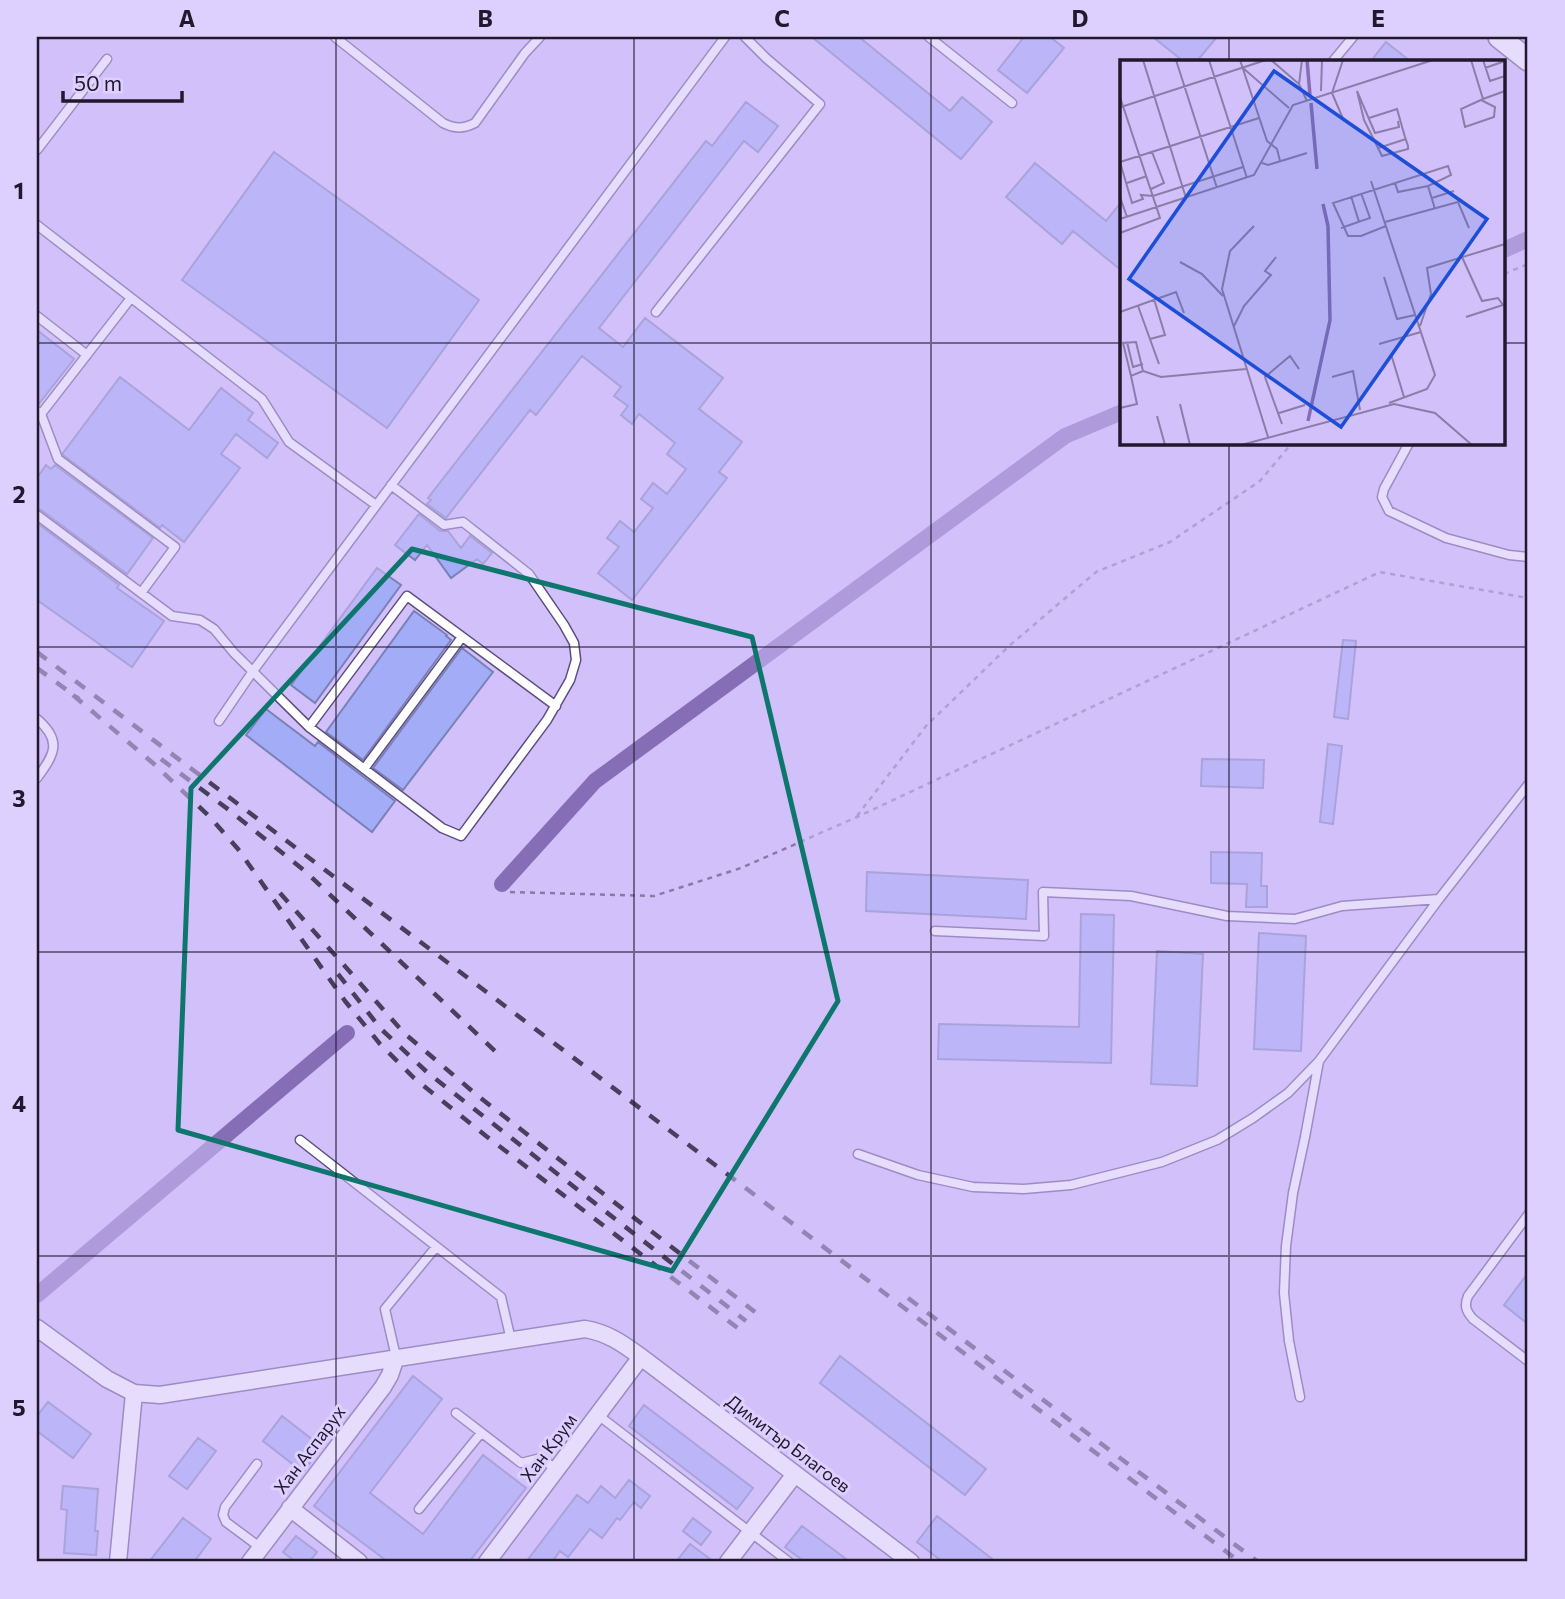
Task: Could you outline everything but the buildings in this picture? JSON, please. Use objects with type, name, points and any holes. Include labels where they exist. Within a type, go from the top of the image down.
[{"type":"main road","points":[[1499,37],[1528,60]]},
{"type":"street","points":[[37,1328],[107,1379],[134,1393],[118,1562]]},
{"type":"street","name":"Димитър Благоев","points":[[134,1393],[160,1395],[584,1329],[601,1332],[641,1357],[911,1562]]},
{"type":"street","name":"Хан Аспарух","points":[[250,1562],[383,1387],[396,1357]]},
{"type":"street","name":"Хан Крум","points":[[487,1562],[641,1357]]},
{"type":"street","points":[[728,1562],[795,1474]]},
{"type":"street","points":[[290,1508],[359,1562]]},
{"type":"lane","points":[[335,37],[443,123],[455,128],[475,123],[525,53],[540,37]]},
{"type":"lane","points":[[219,721],[253,671],[725,37]]},
{"type":"lane","points":[[656,312],[820,104],[745,37]]},
{"type":"lane","points":[[929,37],[1012,103]]},
{"type":"lane","points":[[1334,60],[1353,37]]},
{"type":"lane","points":[[37,150],[107,60]]},
{"type":"lane","points":[[37,225],[262,399],[289,442],[376,505]]},
{"type":"lane","points":[[131,298],[39,412],[58,459],[175,547],[141,593]]},
{"type":"lane","points":[[37,316],[87,355]]},
{"type":"lane","points":[[1408,444],[1384,489],[1382,498],[1389,510],[1446,538],[1509,555],[1528,557]]},
{"type":"lane","points":[[37,515],[173,616],[200,620],[214,629],[234,653],[309,727],[442,828],[461,836],[556,706],[570,680],[576,660],[574,643],[529,574],[463,522],[444,525],[391,485]]},
{"type":"lane","points":[[309,727],[407,596],[556,706]]},
{"type":"lane","points":[[364,769],[462,637]]},
{"type":"lane","points":[[37,719],[49,732],[53,742],[53,753],[37,778]]},
{"type":"lane","points":[[858,1154],[918,1175],[973,1187],[1024,1189],[1071,1185],[1162,1162],[1217,1140],[1288,1093],[1319,1061],[1439,898],[1528,785]]},
{"type":"lane","points":[[935,931],[1044,936],[1043,892],[1130,895],[1227,916],[1295,919],[1342,906],[1439,898]]},
{"type":"lane","points":[[1300,1397],[1289,1341],[1284,1293],[1286,1246],[1293,1193],[1319,1061]]},
{"type":"lane","points":[[300,1140],[501,1297],[511,1340]]},
{"type":"lane","points":[[1528,1215],[1468,1296],[1465,1304],[1473,1319],[1528,1361]]},
{"type":"lane","points":[[396,1357],[385,1309],[436,1247]]},
{"type":"lane","points":[[456,1413],[521,1463],[541,1458],[556,1470]]},
{"type":"lane","points":[[598,1415],[789,1562]]},
{"type":"lane","points":[[419,1509],[481,1433]]},
{"type":"lane","points":[[257,1464],[225,1507],[223,1515],[226,1522],[261,1548]]},
{"type":"path","points":[[1506,273],[1528,264]]},
{"type":"path","points":[[857,817],[926,726],[1009,646],[1096,572],[1170,542],[1260,481],[1291,444]]},
{"type":"path","points":[[510,892],[653,896],[741,868],[857,817],[1380,572],[1528,598]]},
{"type":"highlighted area","points":[[412,549],[752,637],[838,1001],[672,1271],[178,1130],[191,788]]},
{"type":"waterway","points":[[1506,249],[1528,239]]},
{"type":"waterway","points":[[502,884],[595,781],[1065,436],[1120,413]]},
{"type":"waterway","points":[[37,1295],[347,1033]]},
{"type":"railway","points":[[37,652],[1240,1562]]},
{"type":"railway","points":[[37,668],[79,699]]},
{"type":"railway","points":[[73,695],[154,764],[209,816],[238,849],[345,1001],[380,1044],[414,1078],[739,1329]]},
{"type":"railway","points":[[161,759],[306,872],[498,1054]]},
{"type":"railway","points":[[280,893],[404,1033],[478,1096],[755,1312]]},
{"type":"railway","points":[[338,974],[381,1029],[428,1073],[746,1321]]},
{"type":"railway","points":[[908,1298],[1258,1562]]}]
